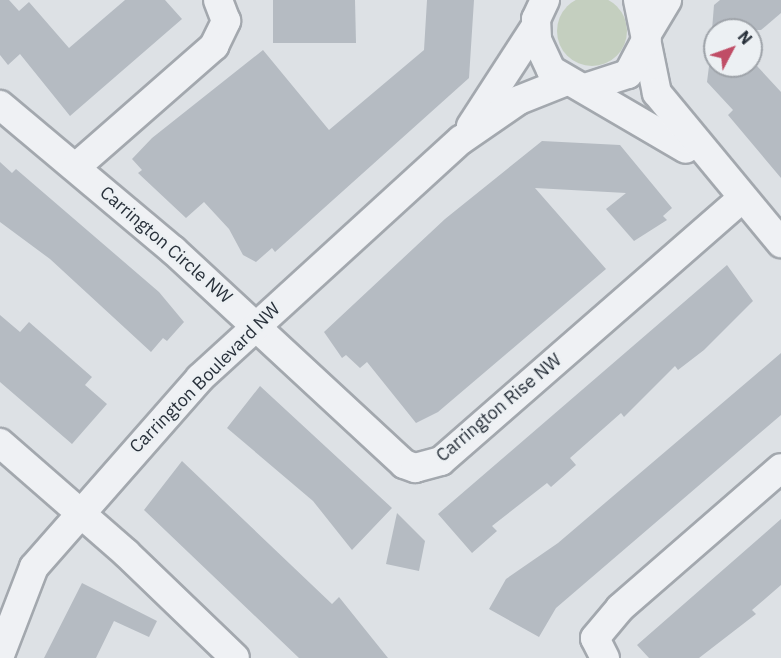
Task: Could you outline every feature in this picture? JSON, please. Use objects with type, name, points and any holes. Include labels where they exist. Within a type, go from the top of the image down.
[{"type":"street","points":[[76,167],[214,46],[226,21],[218,0]]},
{"type":"street","points":[[638,0],[648,34],[657,93],[781,243]]},
{"type":"street","points":[[648,34],[667,0]]},
{"type":"street","points":[[537,11],[540,53],[578,84],[671,137],[736,191]]},
{"type":"street","name":"Carrington Boulevard NW","points":[[461,140],[537,11]]},
{"type":"street","name":"Carrington Boulevard NW","points":[[0,655],[34,567],[151,429],[256,324],[461,140],[519,99],[628,74],[648,34]]},
{"type":"street","name":"Carrington Circle NW","points":[[0,105],[76,167],[256,324]]},
{"type":"street","name":"Carrington Rise NW","points":[[256,324],[404,464],[427,467],[736,191]]},
{"type":"street","points":[[0,443],[80,512],[235,658]]},
{"type":"street","points":[[605,658],[595,638],[620,608],[781,468]]},
{"type":"green space","points":[[592,-4],[605,-1],[617,6],[624,18],[627,31],[624,44],[617,56],[605,63],[592,66],[579,63],[567,56],[560,44],[557,31],[560,18],[567,6],[579,-1]]},
{"type":"building","points":[[0,0],[9,0],[19,11],[29,2],[69,48],[125,0],[165,0],[182,19],[70,116],[20,54],[8,65],[0,55]]},
{"type":"building","points":[[273,0],[355,0],[356,43],[273,43]]},
{"type":"building","points":[[427,0],[474,0],[469,78],[275,252],[272,248],[256,262],[243,255],[229,229],[204,202],[186,218],[138,173],[142,170],[132,159],[152,138],[263,50],[329,130],[424,50]]},
{"type":"building","points":[[720,0],[781,0],[781,13],[763,28],[763,18],[713,18],[714,5]]},
{"type":"building","points":[[763,72],[781,92],[781,178],[728,115],[733,110],[707,82],[708,78],[763,78]]},
{"type":"building","points":[[542,141],[620,145],[672,208],[663,216],[667,220],[634,241],[606,209],[626,193],[535,188],[606,269],[438,412],[416,423],[367,362],[360,368],[346,355],[342,358],[324,332],[445,219]]},
{"type":"building","points":[[0,162],[12,173],[16,169],[159,292],[184,322],[167,341],[163,338],[151,352],[50,259],[0,222]]},
{"type":"building","points":[[727,265],[753,301],[704,350],[678,370],[675,366],[624,417],[621,413],[570,458],[576,465],[551,487],[547,483],[492,526],[497,531],[472,553],[438,514]]},
{"type":"building","points":[[0,315],[20,332],[29,322],[92,377],[85,385],[107,404],[72,444],[0,382]]},
{"type":"building","points":[[781,353],[781,415],[556,608],[539,637],[489,609],[506,579],[558,543]]},
{"type":"building","points":[[260,386],[392,508],[352,550],[313,501],[227,428]]},
{"type":"building","points":[[182,461],[332,604],[339,597],[388,658],[299,658],[144,510]]},
{"type":"building","points":[[397,513],[425,541],[419,571],[386,564]]},
{"type":"building","points":[[781,519],[781,585],[752,610],[756,614],[699,658],[649,658],[637,645]]},
{"type":"building","points":[[82,583],[157,621],[149,637],[114,621],[96,658],[44,658]]}]
